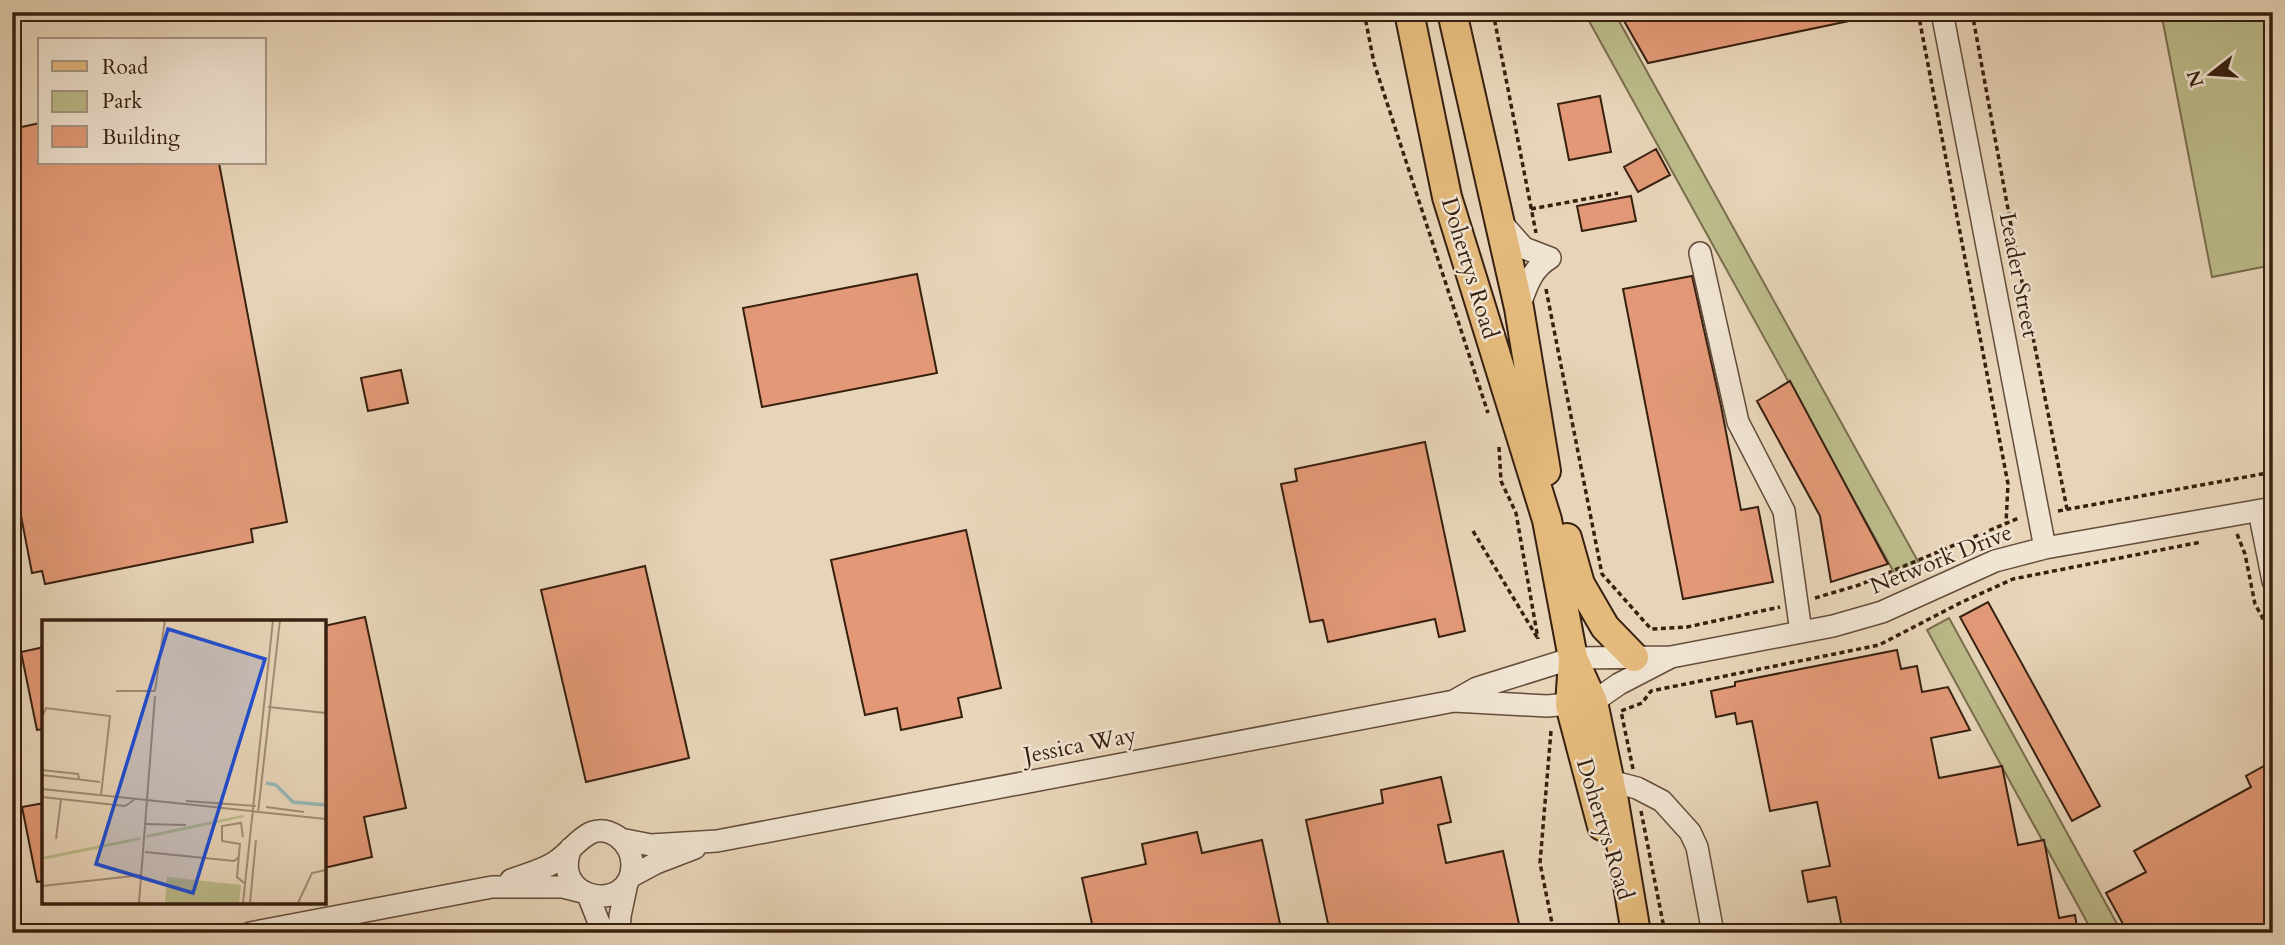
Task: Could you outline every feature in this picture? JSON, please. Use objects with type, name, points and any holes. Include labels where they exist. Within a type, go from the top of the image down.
[{"type":"main road","name":"Dohertys Road","points":[[1409,12],[1447,197],[1547,520],[1603,827],[1634,925]]},
{"type":"main road","name":"Dohertys Road","points":[[1452,12],[1519,308],[1546,461],[1547,520]]},
{"type":"main road","points":[[1546,461],[1580,584],[1605,626],[1634,657]]},
{"type":"main road","name":"Dohertys Road","points":[[1582,704],[1623,784],[1634,925]]},
{"type":"street","name":"Leader Street","points":[[1942,12],[2045,548]]},
{"type":"street","points":[[1499,220],[1524,248],[1541,259],[1519,308]]},
{"type":"street","points":[[1700,253],[1738,422],[1784,511],[1801,632]]},
{"type":"street","points":[[2265,516],[2273,581]]},
{"type":"street","name":"Network Drive","points":[[1573,658],[1671,657],[1833,626],[1882,612],[1994,561],[2045,548],[2265,516]]},
{"type":"street","name":"Network Drive","points":[[1582,704],[1671,657]]},
{"type":"street","name":"Jessica Way","points":[[1454,701],[1477,688],[1573,658]]},
{"type":"street","name":"Jessica Way","points":[[620,839],[651,845],[717,841],[1454,701],[1582,704]]},
{"type":"street","name":"Dohertys Road","points":[[1623,784],[1662,800],[1689,832],[1698,847],[1713,933]]},
{"type":"street","points":[[250,933],[492,887],[544,869],[565,856],[581,838],[593,832],[607,832],[620,839],[631,856],[619,933]]},
{"type":"street","name":"Jessica Way","points":[[628,880],[656,863],[717,841]]},
{"type":"street","points":[[571,848],[568,872],[574,884],[586,894],[603,933]]},
{"type":"street","points":[[492,887],[563,887],[586,894],[610,895],[628,880]]},
{"type":"path","points":[[1364,12],[1374,63],[1491,420]]},
{"type":"path","points":[[1493,12],[1602,574],[1651,629],[1687,627],[1797,603],[1859,585],[2006,523],[2039,513],[2273,472]]},
{"type":"path","points":[[1918,12],[2008,484],[2006,523]]},
{"type":"path","points":[[1972,12],[2067,509]]},
{"type":"path","points":[[1531,209],[1618,193]]},
{"type":"path","points":[[1473,531],[1538,639],[1516,513],[1502,481],[1499,447]]},
{"type":"path","points":[[2226,536],[2265,516]]},
{"type":"path","points":[[1665,933],[1623,784],[1621,711],[1642,704],[1651,691],[1879,645],[2013,579],[2204,541]]},
{"type":"path","points":[[1551,731],[1540,863],[1554,933]]},
{"type":"green space","points":[[1584,12],[1614,12],[1920,565],[1896,576]]},
{"type":"green space","points":[[2161,12],[2273,12],[2273,265],[2212,277]]},
{"type":"green space","points":[[1949,618],[2122,933],[2093,933],[1927,630]]},
{"type":"building","points":[[1619,12],[1859,12],[1859,19],[1648,63]]},
{"type":"building","points":[[1600,96],[1611,152],[1569,160],[1558,104]]},
{"type":"building","points":[[38,123],[38,164],[219,164],[287,522],[251,529],[253,542],[45,584],[42,571],[32,573],[12,469],[12,129]]},
{"type":"building","points":[[1656,149],[1670,175],[1638,192],[1624,167]]},
{"type":"building","points":[[1631,196],[1636,221],[1582,231],[1577,206]]},
{"type":"building","points":[[917,274],[937,373],[762,407],[743,308]]},
{"type":"building","points":[[1692,276],[1741,510],[1758,507],[1773,582],[1683,599],[1623,289]]},
{"type":"building","points":[[401,370],[408,403],[368,411],[361,378]]},
{"type":"building","points":[[1790,381],[1888,564],[1831,582],[1820,516],[1757,401]]},
{"type":"building","points":[[1425,442],[1465,631],[1439,637],[1435,619],[1328,642],[1323,620],[1310,622],[1281,484],[1297,481],[1295,469]]},
{"type":"building","points":[[966,530],[1001,688],[958,698],[962,717],[901,730],[897,708],[865,715],[831,560]]},
{"type":"building","points":[[645,566],[689,758],[586,782],[541,590]]},
{"type":"building","points":[[1988,602],[2100,806],[2072,821],[1960,617]]},
{"type":"building","points":[[365,617],[406,808],[364,817],[372,857],[326,868],[326,626]]},
{"type":"building","points":[[42,647],[42,729],[37,730],[21,652]]},
{"type":"building","points":[[1897,650],[1901,669],[1917,666],[1922,692],[1948,687],[1970,730],[1931,738],[1939,778],[2002,766],[2018,845],[2044,840],[2059,918],[2075,915],[2078,933],[1843,933],[1836,897],[1808,902],[1802,871],[1830,866],[1817,802],[1770,811],[1752,721],[1737,724],[1735,713],[1716,717],[1711,691],[1735,686],[1735,682]]},
{"type":"building","points":[[2273,761],[2273,921],[2251,933],[2128,933],[2106,893],[2146,872],[2134,851],[2251,787],[2246,776]]},
{"type":"building","points":[[1441,777],[1451,822],[1438,825],[1446,863],[1503,851],[1521,933],[1330,933],[1306,820],[1383,803],[1381,790]]},
{"type":"building","points":[[42,803],[42,881],[37,882],[22,807]]},
{"type":"building","points":[[1197,832],[1202,853],[1262,840],[1282,933],[1094,933],[1082,878],[1146,864],[1142,844]]}]
